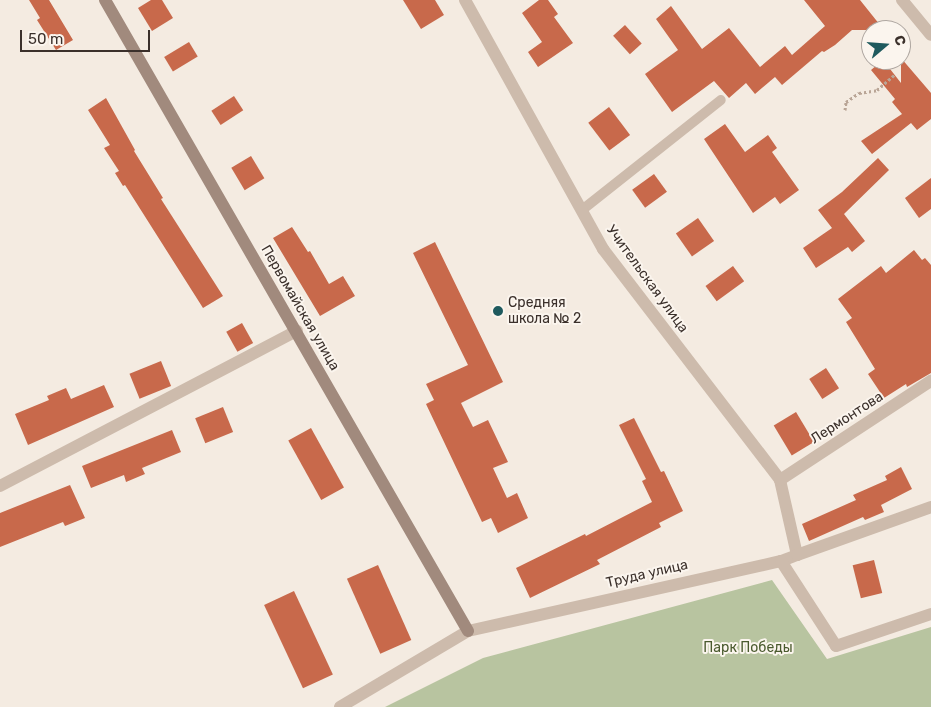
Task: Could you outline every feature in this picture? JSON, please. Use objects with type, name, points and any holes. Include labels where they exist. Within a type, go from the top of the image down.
[{"type":"street","name":"Первомайская улица","points":[[105,0],[468,631]]},
{"type":"street","name":"Учительская улица","points":[[465,0],[604,249],[780,480],[797,555]]},
{"type":"street","points":[[902,0],[931,35]]},
{"type":"street","points":[[0,486],[296,332]]},
{"type":"street","name":"Лермонтова","points":[[780,480],[931,382]]},
{"type":"street","points":[[931,507],[781,561],[836,646],[931,614]]},
{"type":"street","name":"Труда улица","points":[[340,707],[468,631],[781,561]]},
{"type":"lane","points":[[582,210],[721,100]]},
{"type":"path","points":[[845,110],[846,102],[859,93],[877,90],[894,75]]},
{"type":"green space","name":"Парк Победы","points":[[772,580],[827,659],[931,627],[931,707],[385,707],[483,658]]},
{"type":"building","points":[[29,0],[49,0],[73,40],[56,50],[37,20],[40,18]]},
{"type":"building","points":[[151,0],[162,0],[173,18],[152,31],[138,8]]},
{"type":"building","points":[[403,0],[435,0],[444,15],[421,29]]},
{"type":"building","points":[[539,0],[548,0],[558,14],[554,17],[573,43],[538,67],[528,52],[542,42],[522,13]]},
{"type":"building","points":[[804,0],[860,0],[876,20],[861,20],[861,30],[852,30],[835,45],[824,52],[822,51],[782,85],[775,77],[755,94],[746,83],[729,98],[714,81],[672,112],[645,74],[678,50],[656,19],[671,6],[702,49],[729,28],[760,67],[785,46],[792,55],[825,26]]},
{"type":"building","points":[[625,25],[642,44],[630,54],[613,36]]},
{"type":"building","points":[[189,42],[198,57],[173,72],[164,57]]},
{"type":"building","points":[[871,70],[891,70],[901,83],[901,70],[911,70],[931,93],[931,119],[917,130],[911,123],[872,154],[861,141],[902,114],[892,102],[895,99]]},
{"type":"building","points":[[234,96],[243,110],[221,125],[211,111]]},
{"type":"building","points":[[106,98],[134,151],[163,198],[161,199],[223,296],[203,308],[125,185],[123,186],[115,173],[119,171],[104,148],[110,145],[88,110]]},
{"type":"building","points":[[609,107],[630,135],[609,151],[588,123]]},
{"type":"building","points":[[725,124],[745,152],[768,135],[777,148],[772,152],[799,190],[780,204],[775,197],[753,213],[704,139]]},
{"type":"building","points":[[251,156],[264,178],[245,190],[231,168]]},
{"type":"building","points":[[878,158],[889,170],[844,214],[865,241],[852,252],[848,247],[816,268],[803,248],[832,228],[818,210],[842,192]]},
{"type":"building","points":[[654,174],[667,192],[645,208],[632,190]]},
{"type":"building","points":[[931,178],[931,209],[919,218],[905,198]]},
{"type":"building","points":[[698,218],[714,241],[692,256],[676,233]]},
{"type":"building","points":[[292,227],[308,252],[310,251],[329,284],[343,276],[355,296],[320,316],[273,238]]},
{"type":"building","points":[[435,242],[503,382],[461,403],[473,427],[488,420],[508,462],[493,468],[507,498],[517,493],[528,518],[498,533],[491,518],[482,522],[426,404],[434,400],[426,384],[468,365],[413,253]]},
{"type":"building","points":[[914,250],[922,260],[925,258],[931,265],[931,373],[907,387],[906,384],[884,398],[868,374],[875,369],[846,322],[852,318],[838,299],[881,266],[886,273]]},
{"type":"building","points":[[733,266],[744,281],[717,301],[705,286]]},
{"type":"building","points":[[242,323],[253,343],[237,352],[226,332]]},
{"type":"building","points":[[161,361],[171,386],[140,399],[129,374]]},
{"type":"building","points":[[826,368],[839,388],[822,399],[809,379]]},
{"type":"building","points":[[104,385],[114,407],[28,445],[15,414],[49,400],[47,396],[66,388],[71,399]]},
{"type":"building","points":[[223,407],[233,432],[205,443],[195,418]]},
{"type":"building","points":[[796,412],[814,442],[792,455],[774,425]]},
{"type":"building","points":[[634,418],[661,472],[664,471],[683,511],[659,523],[661,527],[597,560],[600,564],[530,598],[516,568],[585,534],[586,536],[652,502],[642,481],[646,479],[619,425]]},
{"type":"building","points":[[311,428],[344,487],[321,500],[288,441]]},
{"type":"building","points":[[172,430],[181,452],[142,468],[145,474],[126,482],[124,475],[91,488],[82,466]]},
{"type":"building","points":[[901,467],[912,489],[881,505],[884,512],[865,520],[863,517],[809,541],[802,524],[856,500],[853,495],[887,480],[885,476]]},
{"type":"building","points":[[70,485],[85,518],[65,526],[63,522],[0,547],[0,513]]},
{"type":"building","points":[[874,560],[882,593],[861,598],[853,565]]},
{"type":"building","points":[[378,565],[411,640],[380,654],[347,579]]},
{"type":"building","points":[[294,591],[333,674],[303,688],[264,605]]},
{"type":"place","name":"Средняя школа № 2","points":[[498,311]]}]
